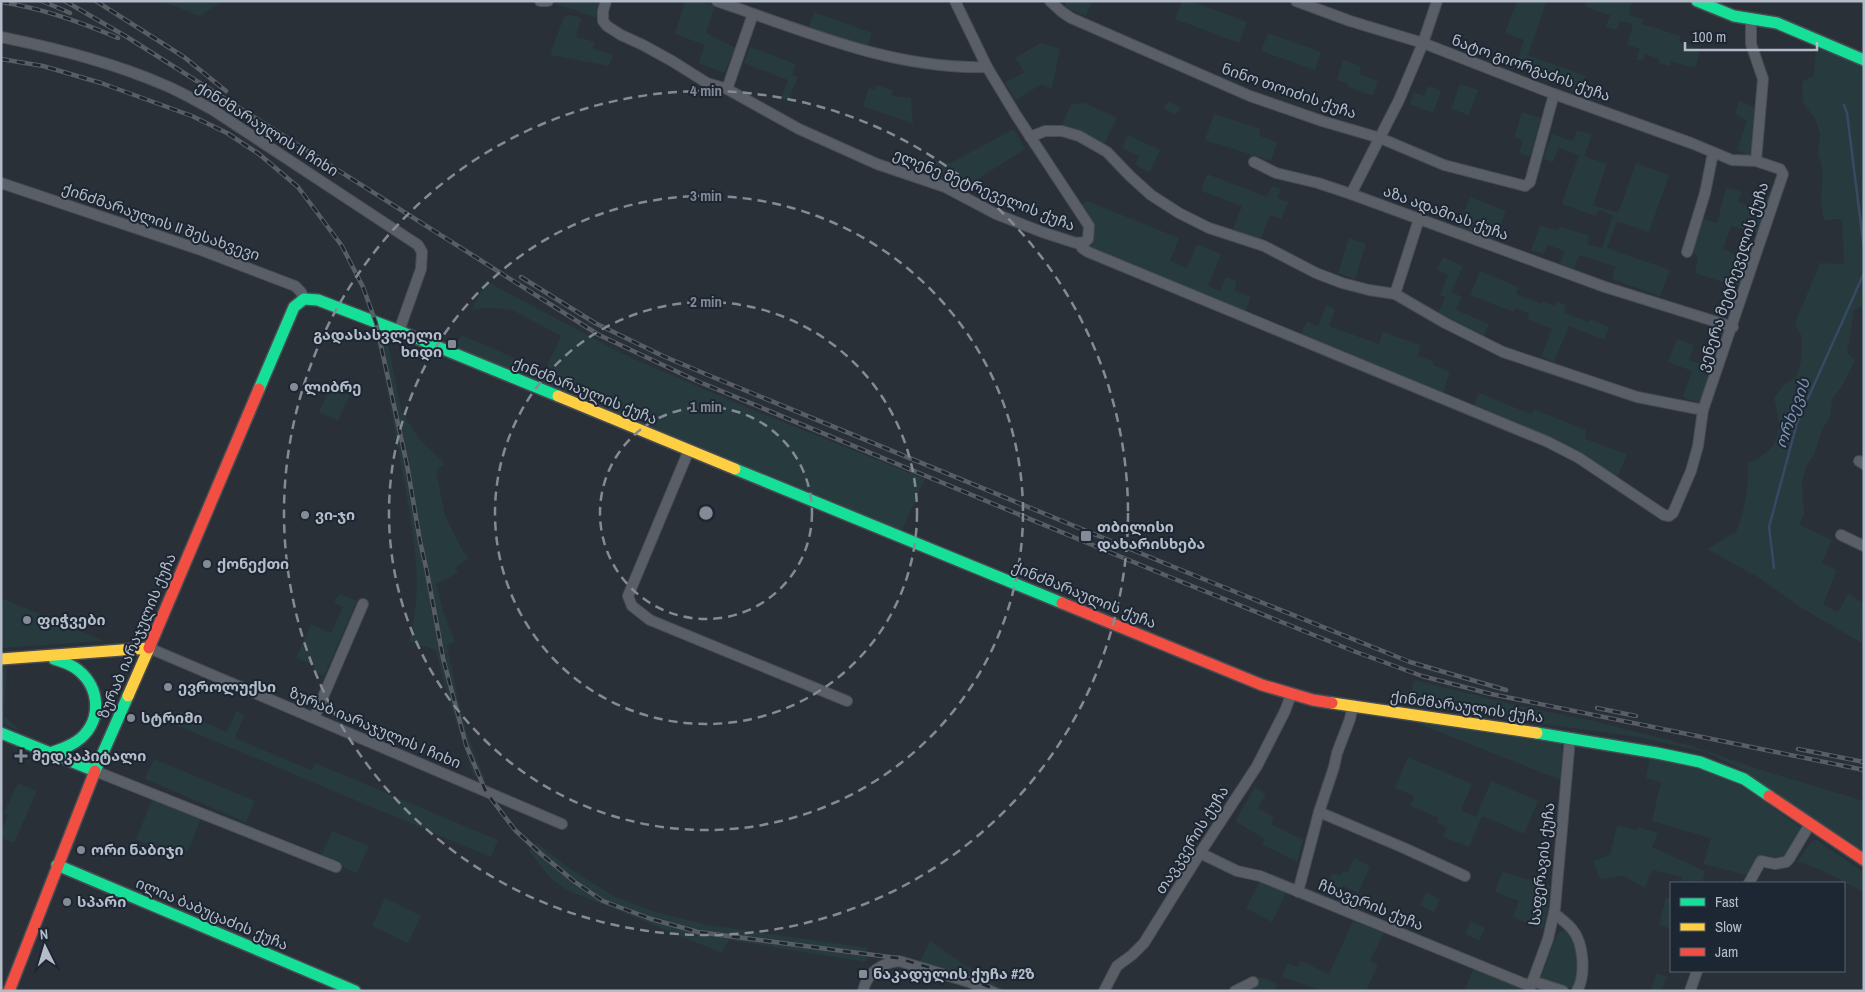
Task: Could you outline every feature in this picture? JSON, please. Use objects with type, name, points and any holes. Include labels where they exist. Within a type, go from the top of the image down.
[{"type":"main road","points":[[1697,1],[1734,16],[1777,23],[1864,60]]},
{"type":"main road","name":"ქინძმარაულის ქუჩა","points":[[304,299],[318,300],[399,331],[1262,685],[1313,700],[1570,738],[1700,762],[1744,779],[1864,860]]},
{"type":"main road","name":"ზურაბ იარაჯულის ქუჩა","points":[[9,991],[95,771],[294,307],[304,299]]},
{"type":"main road","points":[[1,659],[149,648]]},
{"type":"main road","points":[[42,657],[61,661],[77,668],[91,684],[96,698],[96,714],[86,733],[74,743],[50,754]]},
{"type":"main road","points":[[1,733],[95,771]]},
{"type":"main road","name":"ილია ბაბუცაძის ქუჩა","points":[[57,865],[355,991]]},
{"type":"street","points":[[540,1],[548,1]]},
{"type":"street","name":"ელენე მეტრეველის ქუჩა","points":[[606,1],[603,11],[606,26],[672,61],[707,83],[727,89],[798,128],[877,164],[945,188],[996,214],[1042,232],[1076,243],[1085,242],[1088,238],[1089,226],[1030,137]]},
{"type":"street","points":[[717,1],[867,52],[945,66],[988,66]]},
{"type":"street","points":[[955,1],[988,66],[1030,137],[1045,131],[1062,131],[1079,136],[1107,152],[1151,196],[1179,213],[1209,228],[1264,246],[1316,273],[1369,290],[1395,294],[1445,323],[1503,352],[1636,397],[1703,410]]},
{"type":"street","name":"ნინო თოიძის ქუჩა","points":[[1050,1],[1071,18],[1250,96],[1322,121],[1380,138],[1444,165],[1524,186],[1528,185],[1543,140],[1554,94]]},
{"type":"street","name":"ნატო გიორგაძის ქუჩა","points":[[1296,1],[1423,44],[1732,160],[1756,161]]},
{"type":"street","points":[[1351,194],[1399,100],[1423,44],[1437,1]]},
{"type":"street","points":[[727,89],[753,14]]},
{"type":"street","name":"ვენერა მეტრეველის ქუჩა","points":[[1080,243],[1082,248],[1088,252],[1548,442],[1579,458],[1659,512],[1669,516],[1691,472],[1698,446],[1703,410],[1783,174],[1780,169],[1756,161],[1763,79],[1751,44],[1751,18]]},
{"type":"street","name":"ქინძმარაულის II ჩიხი","points":[[1,36],[78,55],[160,83],[180,92],[213,110],[418,244],[422,252],[421,269],[399,331]]},
{"type":"street","points":[[1686,252],[1705,193],[1713,153]]},
{"type":"street","name":"აზა ადამიას ქუჩა","points":[[1254,162],[1276,173],[1318,183],[1351,194],[1605,287],[1732,327]]},
{"type":"street","name":"ქინძმარაულის II შესახვევი","points":[[1,183],[198,248],[294,286],[301,292],[304,299]]},
{"type":"street","points":[[1395,294],[1419,219]]},
{"type":"street","points":[[689,450],[628,596],[632,606],[650,620],[847,701]]},
{"type":"street","points":[[1841,535],[1864,546]]},
{"type":"street","points":[[314,718],[363,604]]},
{"type":"street","name":"ზურაბ იარაჯულის I ჩიხი","points":[[149,648],[562,824]]},
{"type":"street","name":"თავკვერის ქუჩა","points":[[1104,991],[1117,966],[1144,943],[1257,766],[1291,695]]},
{"type":"street","points":[[1298,892],[1319,812],[1353,705]]},
{"type":"street","name":"საფერავის ქუჩა","points":[[1530,986],[1548,939],[1554,913],[1570,738]]},
{"type":"street","points":[[95,771],[336,867]]},
{"type":"street","points":[[1319,812],[1465,876]]},
{"type":"street","points":[[1750,882],[1761,861],[1781,864],[1790,859],[1810,824]]},
{"type":"street","name":"ჩხავერის ქუჩა","points":[[1200,853],[1237,871],[1260,876],[1530,986],[1563,991]]},
{"type":"street","points":[[1554,913],[1574,930],[1576,936],[1584,970],[1577,991]]},
{"type":"street","points":[[863,991],[870,975],[876,969],[892,961],[906,962],[990,991]]},
{"type":"street","points":[[1690,991],[1697,972]]},
{"type":"street","points":[[1235,991],[1253,982]]},
{"type":"green space","points":[[162,1],[224,1],[199,16]]},
{"type":"green space","points":[[560,1],[602,1],[599,19],[573,9],[552,4]]},
{"type":"green space","points":[[685,1],[699,1],[715,6],[706,33],[736,48],[724,73],[699,63],[705,45],[675,34]]},
{"type":"green space","points":[[1067,1],[1092,1],[1086,16],[1064,7]]},
{"type":"green space","points":[[1182,1],[1191,1],[1247,22],[1239,43],[1175,19]]},
{"type":"green space","points":[[1517,1],[1542,1],[1546,3],[1528,55],[1586,76],[1580,93],[1529,75],[1531,70],[1516,64],[1524,40],[1505,33]]},
{"type":"green space","points":[[1587,1],[1632,1],[1629,15],[1643,19],[1642,24],[1681,36],[1679,42],[1701,49],[1695,68],[1671,61],[1669,66],[1658,63],[1659,59],[1645,54],[1643,60],[1636,60],[1640,49],[1627,45],[1633,24],[1620,21],[1617,30],[1606,27],[1610,15],[1585,7]]},
{"type":"green space","points":[[814,12],[872,33],[867,48],[809,27]]},
{"type":"green space","points":[[567,15],[577,16],[581,19],[576,37],[595,42],[593,49],[613,55],[609,66],[550,55],[563,19]]},
{"type":"green space","points":[[1268,33],[1321,52],[1315,70],[1261,51]]},
{"type":"green space","points":[[1040,43],[1060,48],[1052,88],[1040,85],[1016,100],[1005,83],[1024,72],[1015,58]]},
{"type":"green space","points":[[750,47],[796,64],[792,74],[798,77],[788,101],[781,98],[788,80],[744,63]]},
{"type":"green space","points":[[1816,47],[1864,65],[1864,305],[1854,310],[1847,353],[1855,360],[1843,385],[1832,399],[1831,415],[1822,430],[1814,455],[1806,467],[1802,482],[1804,514],[1799,525],[1832,540],[1822,563],[1837,570],[1823,605],[1838,612],[1848,594],[1864,603],[1862,643],[1798,606],[1758,577],[1707,549],[1736,532],[1746,498],[1748,463],[1767,452],[1777,438],[1778,420],[1774,398],[1784,385],[1796,377],[1801,361],[1802,337],[1795,323],[1820,263],[1844,264],[1842,219],[1824,220],[1821,200],[1823,171],[1818,153],[1820,134],[1815,118],[1803,103],[1802,82],[1814,75]]},
{"type":"green space","points":[[1343,60],[1361,66],[1359,74],[1378,81],[1373,96],[1348,87],[1349,84],[1337,80]]},
{"type":"green space","points":[[1460,84],[1478,90],[1469,115],[1451,109]]},
{"type":"green space","points":[[876,85],[893,90],[891,96],[911,98],[913,124],[863,106],[869,88],[874,90]]},
{"type":"green space","points":[[1428,86],[1441,91],[1433,113],[1410,104],[1414,92],[1424,96]]},
{"type":"green space","points":[[1168,101],[1180,107],[1176,115],[1164,109]]},
{"type":"green space","points":[[1739,101],[1756,108],[1752,153],[1749,157],[1743,158],[1745,153],[1737,150],[1747,121],[1735,114]]},
{"type":"green space","points":[[1085,103],[1117,118],[1104,144],[1098,143],[1074,128],[1062,125],[1071,104]]},
{"type":"green space","points":[[1522,112],[1541,118],[1530,156],[1519,153],[1523,140],[1514,137]]},
{"type":"green space","points":[[1214,114],[1259,128],[1260,136],[1277,142],[1271,161],[1205,140]]},
{"type":"green space","points":[[1014,129],[1025,149],[965,187],[916,169],[916,158],[950,163]]},
{"type":"green space","points":[[1577,130],[1592,135],[1584,156],[1607,164],[1593,205],[1618,213],[1636,163],[1669,175],[1649,232],[1617,221],[1607,248],[1670,270],[1660,296],[1612,279],[1616,267],[1579,255],[1574,269],[1560,264],[1565,251],[1547,245],[1544,254],[1531,250],[1540,225],[1558,231],[1560,226],[1589,236],[1587,244],[1602,248],[1613,215],[1599,210],[1596,216],[1562,204],[1579,155],[1558,148],[1553,162],[1543,159],[1552,134],[1573,141]]},
{"type":"green space","points":[[1128,135],[1160,150],[1150,172],[1135,165],[1139,156],[1122,148]]},
{"type":"green space","points":[[1207,174],[1267,197],[1272,186],[1281,189],[1277,198],[1288,202],[1282,219],[1270,215],[1260,241],[1233,230],[1242,206],[1201,191]]},
{"type":"green space","points":[[1726,188],[1742,192],[1738,202],[1755,208],[1762,192],[1771,196],[1758,233],[1731,226],[1723,249],[1749,261],[1741,288],[1695,273],[1698,256],[1691,253],[1703,219],[1717,223]]},
{"type":"green space","points":[[1470,197],[1506,211],[1494,241],[1458,227]]},
{"type":"green space","points":[[1087,201],[1179,238],[1170,261],[1187,268],[1197,244],[1221,254],[1208,286],[1220,291],[1226,277],[1237,281],[1234,290],[1251,297],[1245,312],[1090,250],[1087,245],[1092,241],[1094,231],[1080,206]]},
{"type":"green space","points":[[1349,238],[1366,244],[1355,279],[1338,273]]},
{"type":"green space","points":[[1443,257],[1463,266],[1451,292],[1462,297],[1456,310],[1489,324],[1484,336],[1437,316],[1445,297],[1440,295],[1448,275],[1437,270]]},
{"type":"green space","points":[[1480,271],[1518,287],[1516,294],[1541,304],[1542,301],[1554,306],[1557,301],[1566,305],[1564,312],[1588,322],[1590,319],[1609,327],[1604,340],[1569,326],[1554,362],[1541,356],[1552,329],[1528,319],[1529,314],[1515,308],[1513,312],[1470,295]]},
{"type":"green space","points":[[486,281],[625,355],[748,408],[925,479],[902,530],[455,347],[461,335],[545,371],[561,336],[510,309],[484,308],[472,310]]},
{"type":"green space","points":[[1326,305],[1335,309],[1329,326],[1379,344],[1383,332],[1421,345],[1417,356],[1433,361],[1433,365],[1450,372],[1442,395],[1300,336],[1307,321],[1318,327]]},
{"type":"green space","points":[[1677,339],[1694,345],[1689,360],[1714,369],[1701,404],[1683,397],[1692,371],[1668,362]]},
{"type":"green space","points":[[376,340],[387,340],[402,413],[419,439],[445,464],[436,471],[445,516],[468,558],[455,568],[458,573],[436,584],[443,611],[455,642],[447,645],[457,696],[471,746],[485,778],[483,780],[473,775],[447,693],[436,650],[419,646],[409,641],[416,597],[417,574],[415,552],[390,402]]},
{"type":"green space","points":[[331,386],[350,395],[338,421],[319,412]]},
{"type":"green space","points":[[1479,393],[1531,414],[1534,409],[1586,430],[1585,439],[1627,454],[1617,479],[1473,407]]},
{"type":"green space","points":[[339,594],[357,601],[324,676],[313,671],[315,666],[296,658],[311,624],[331,633],[343,607],[334,603]]},
{"type":"green space","name":"ფიჭვები","points":[[1,598],[104,641],[1,648]]},
{"type":"green space","points":[[1,667],[7,667],[4,716],[18,728],[17,730],[1,723]]},
{"type":"green space","points":[[1414,680],[1506,703],[1598,722],[1692,746],[1758,769],[1864,801],[1864,853],[1743,770],[1706,752],[1637,737],[1408,705]]},
{"type":"green space","points":[[179,711],[227,732],[236,711],[244,715],[235,738],[311,770],[315,763],[498,840],[491,857],[174,724]]},
{"type":"green space","points":[[1414,722],[1561,744],[1563,749],[1561,780]]},
{"type":"green space","points":[[1650,756],[1694,767],[1732,781],[1803,829],[1788,853],[1778,858],[1761,855],[1750,876],[1703,864],[1711,838],[1652,821],[1661,782],[1646,778]]},
{"type":"green space","points":[[1408,757],[1472,784],[1461,810],[1476,817],[1491,781],[1538,801],[1524,834],[1482,816],[1469,847],[1443,837],[1447,827],[1437,823],[1439,818],[1410,806],[1414,796],[1395,788]]},
{"type":"green space","points":[[154,759],[255,801],[246,822],[145,779]]},
{"type":"green space","points":[[18,783],[37,791],[14,843],[1,838],[1,831],[8,815],[4,813]]},
{"type":"green space","points":[[1255,787],[1266,794],[1258,808],[1274,817],[1271,824],[1303,840],[1297,862],[1262,844],[1265,839],[1235,821]]},
{"type":"green space","points":[[153,798],[201,818],[188,851],[172,854],[136,839]]},
{"type":"green space","points":[[1617,825],[1637,830],[1638,827],[1658,833],[1652,847],[1705,871],[1702,882],[1681,882],[1682,877],[1652,870],[1645,888],[1624,876],[1600,879],[1593,861],[1610,855]]},
{"type":"green space","points":[[332,831],[369,846],[357,873],[320,858]]},
{"type":"green space","points":[[1815,839],[1864,872],[1864,892],[1822,870],[1797,862]]},
{"type":"green space","points":[[537,843],[566,866],[613,896],[655,912],[708,925],[868,948],[866,962],[729,940],[722,953],[565,889],[551,879],[529,851]]},
{"type":"green space","points":[[1354,858],[1370,866],[1358,893],[1343,886],[1340,891],[1327,885],[1333,873],[1340,876],[1342,872],[1348,872]]},
{"type":"green space","points":[[1502,872],[1550,885],[1543,929],[1513,917],[1519,901],[1495,892]]},
{"type":"green space","points":[[1261,880],[1287,891],[1272,922],[1246,908]]},
{"type":"green space","points":[[1426,892],[1440,899],[1434,912],[1420,905]]},
{"type":"green space","points":[[1666,897],[1670,899],[1670,929],[1659,925]]},
{"type":"green space","points":[[385,898],[421,916],[408,943],[372,926]]},
{"type":"green space","points":[[1353,921],[1384,933],[1370,961],[1378,965],[1366,991],[1317,991],[1317,989],[1282,977],[1288,963],[1298,967],[1301,961],[1329,974]]},
{"type":"green space","points":[[1471,921],[1485,928],[1479,941],[1465,934]]},
{"type":"green space","points":[[1565,930],[1573,938],[1581,967],[1574,989],[1540,979],[1557,935]]},
{"type":"green space","points":[[930,941],[984,978],[1008,991],[996,991],[920,962]]},
{"type":"green space","points":[[1474,968],[1524,989],[1523,991],[1464,991]]},
{"type":"green space","points":[[1657,973],[1667,977],[1661,991],[1650,991]]},
{"type":"green space","points":[[1260,977],[1277,984],[1275,991],[1241,991],[1253,986]]},
{"type":"waterway","name":"ორხევის","points":[[1844,105],[1847,113],[1864,249]]},
{"type":"waterway","name":"ორხევის","points":[[1774,568],[1769,527],[1797,423],[1864,273]]},
{"type":"railway","points":[[42,1],[70,13]]},
{"type":"railway","points":[[65,1],[127,37],[599,335],[697,381],[1172,578],[1356,652],[1422,676],[1491,694],[1864,770]]},
{"type":"railway","points":[[96,1],[184,57],[226,91]]},
{"type":"railway","points":[[1,2],[61,16],[118,38]]},
{"type":"railway","points":[[1,59],[43,66],[101,83],[192,116],[227,133],[259,154],[298,187],[342,246],[363,287],[376,323],[407,465],[443,658],[466,745],[486,792],[515,830],[575,882],[603,901],[651,919],[698,932],[897,958],[972,980],[999,991]]},
{"type":"railway","points":[[521,277],[595,323],[663,356],[708,375],[1410,662],[1506,690]]},
{"type":"railway","points":[[1597,708],[1636,716]]},
{"type":"railway","points":[[1798,749],[1864,762]]},
{"type":"traffic: fast","points":[[1697,1],[1734,16],[1777,23],[1864,60]]},
{"type":"traffic: fast","points":[[259,389],[294,307],[304,299],[318,300],[558,396]]},
{"type":"traffic: fast","points":[[735,469],[1062,603]]},
{"type":"traffic: fast","points":[[50,753],[70,745],[81,738],[92,722],[96,704],[91,686],[85,677],[73,666],[54,659]]},
{"type":"traffic: fast","points":[[1,733],[95,771],[128,696]]},
{"type":"traffic: fast","points":[[1537,733],[1700,762],[1744,779],[1769,796]]},
{"type":"traffic: fast","points":[[57,865],[355,991]]},
{"type":"traffic: slow","points":[[558,396],[735,469]]},
{"type":"traffic: slow","points":[[1,659],[149,648],[128,696]]},
{"type":"traffic: slow","points":[[1332,703],[1537,733]]},
{"type":"traffic: jam","points":[[149,648],[259,389]]},
{"type":"traffic: jam","points":[[1062,603],[1262,685],[1313,700],[1332,703]]},
{"type":"traffic: jam","points":[[9,991],[95,771]]},
{"type":"traffic: jam","points":[[1769,796],[1864,860]]},
{"type":"place","name":"გადასასვლელი ხიდი","points":[[452,344]]},
{"type":"place","name":"ლიბრე","points":[[294,387]]},
{"type":"place","name":"ვი-ჯი","points":[[305,515]]},
{"type":"place","name":"თბილისი დახარისხება","points":[[1086,536]]},
{"type":"place","name":"ქონექთი","points":[[207,564]]},
{"type":"place","name":"ფიჭვები","points":[[27,620]]},
{"type":"place","name":"ევროლუქსი","points":[[168,687]]},
{"type":"place","name":"სტრიმი","points":[[131,718]]},
{"type":"place","name":"მედკაპიტალი","points":[[21,756]]},
{"type":"place","name":"ორი ნაბიჯი","points":[[81,850]]},
{"type":"place","name":"სპარი","points":[[67,902]]},
{"type":"place","name":"ნაკადულის ქუჩა #2ზ","points":[[863,974]]}]
